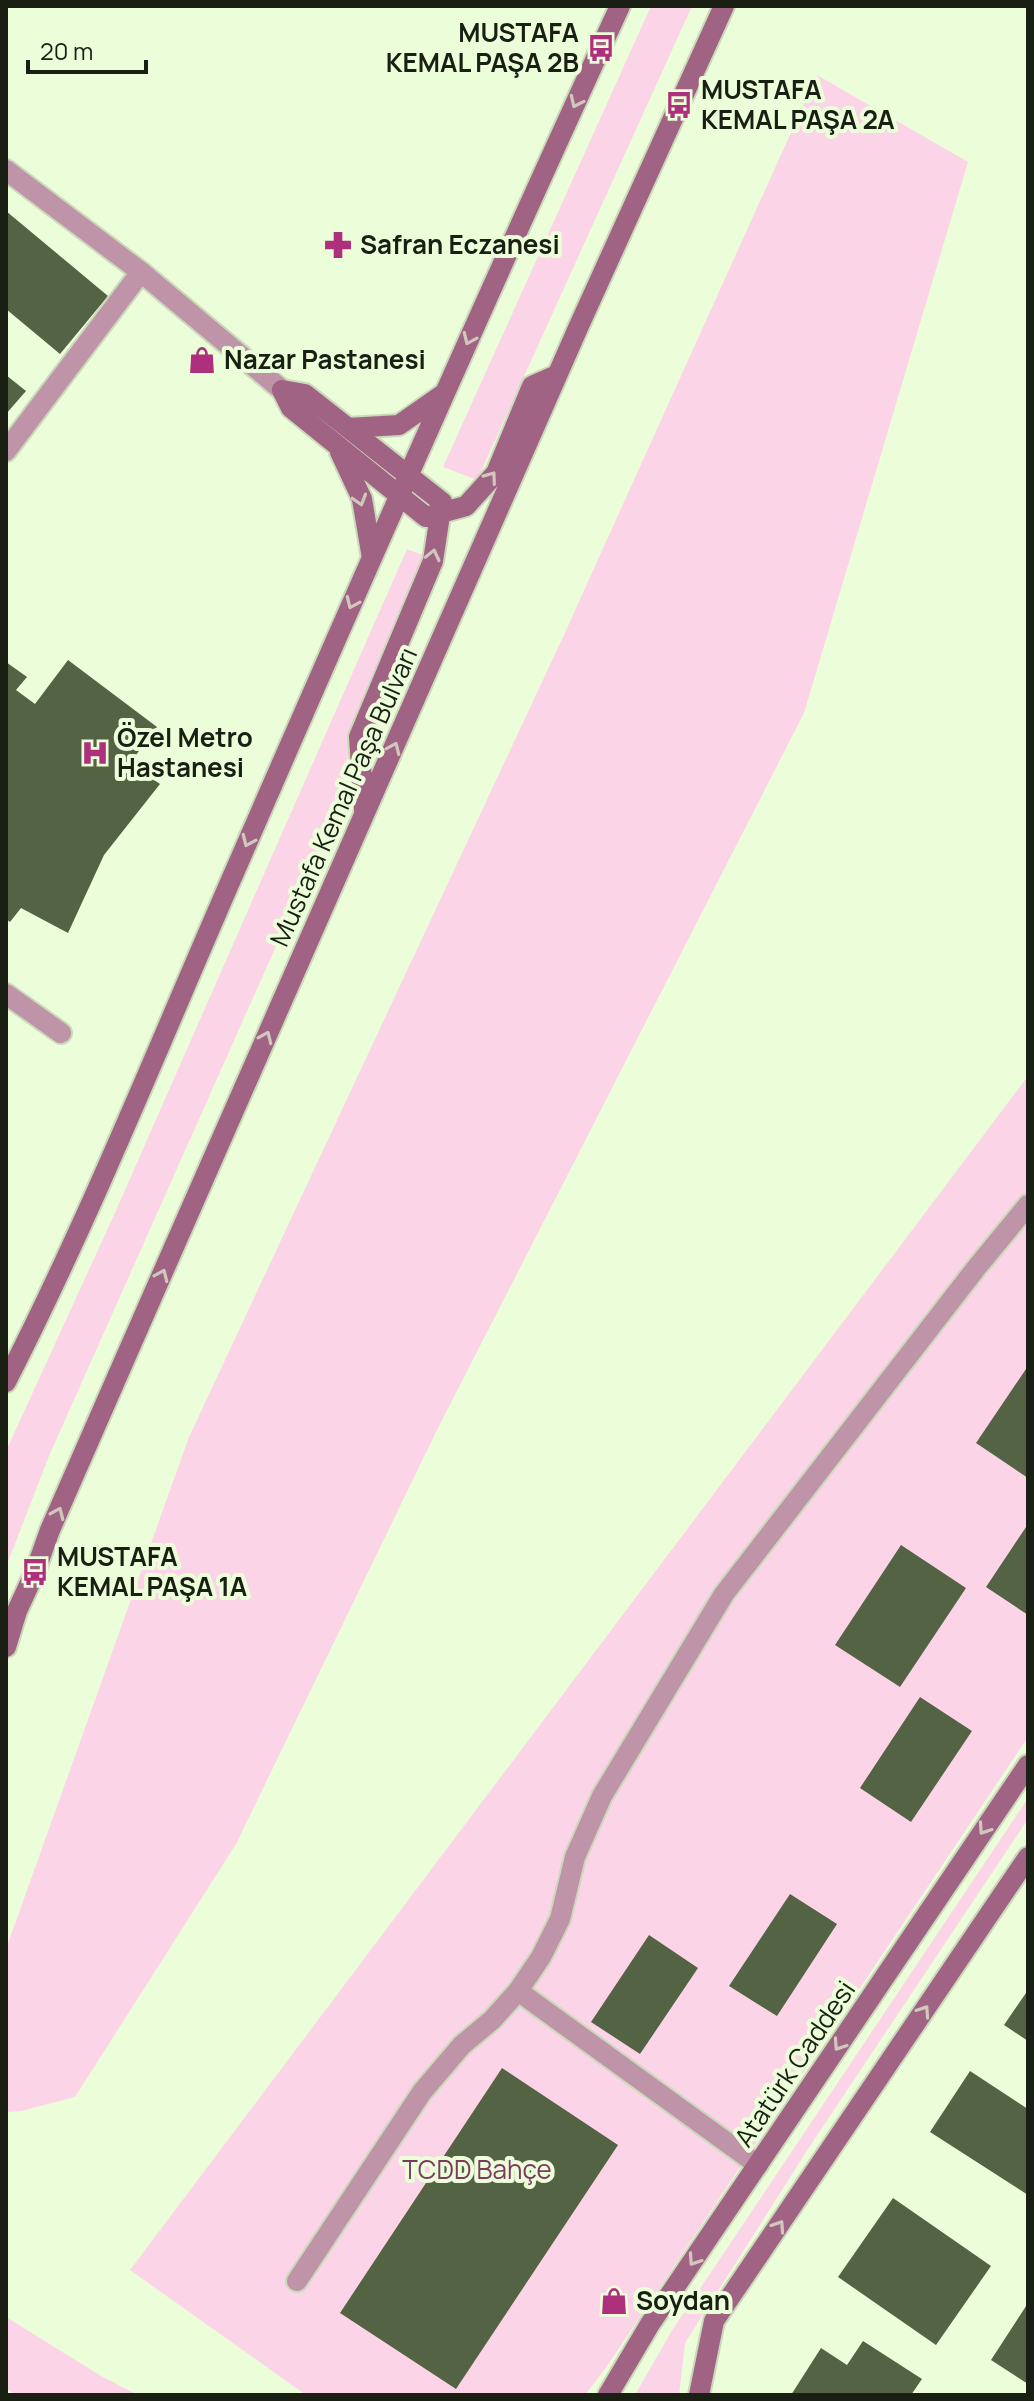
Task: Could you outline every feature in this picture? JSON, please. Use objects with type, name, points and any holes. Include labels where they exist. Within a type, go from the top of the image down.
[{"type":"main road","points":[[6,1382],[121,1135],[408,476],[620,6]]},
{"type":"main road","name":"Mustafa Kemal Paşa Bulvarı","points":[[6,1647],[17,1611],[364,814],[724,6]]},
{"type":"main road","points":[[282,390],[305,394],[400,496],[426,517],[466,506],[496,473],[532,386],[557,375]]},
{"type":"main road","points":[[342,436],[399,425],[445,393]]},
{"type":"main road","points":[[342,436],[408,476],[442,502],[433,561],[359,737],[364,814]]},
{"type":"main road","points":[[342,436],[362,499],[372,559]]},
{"type":"main road","name":"Atatürk Caddesi","points":[[608,2395],[650,2324],[1028,1765]]},
{"type":"main road","points":[[699,2395],[714,2321],[1028,1857]]},
{"type":"street","points":[[6,170],[141,272],[282,390]]},
{"type":"street","points":[[6,451],[141,272]]},
{"type":"street","points":[[6,994],[61,1033]]},
{"type":"street","points":[[297,2281],[422,2092],[462,2045],[492,2020],[518,1991],[541,1957],[560,1919],[575,1857],[602,1796],[724,1594],[1028,1205]]},
{"type":"street","points":[[518,1991],[758,2165]]},
{"type":"green space","points":[[651,6],[692,6],[477,480],[443,467]]},
{"type":"green space","points":[[817,75],[968,162],[804,713],[438,1428],[236,1844],[75,2097],[6,2112],[6,1949],[189,1437],[563,637]]},
{"type":"green space","points":[[407,549],[425,556],[355,718],[338,807],[49,1456],[6,1567],[6,1451],[114,1215]]},
{"type":"green space","name":"TCDD Bahçe","points":[[1028,1076],[1028,1737],[585,2395],[306,2395],[130,2270]]},
{"type":"green space","points":[[1028,1798],[1028,1819],[808,2149],[685,2343],[679,2395],[635,2395],[671,2332]]},
{"type":"green space","points":[[6,2317],[101,2376],[138,2395],[15,2395],[6,2388]]},
{"type":"building","points":[[6,211],[108,296],[60,354],[6,309]]},
{"type":"building","points":[[6,375],[26,391],[6,414]]},
{"type":"building","points":[[68,660],[157,727],[130,763],[160,784],[104,855],[68,933],[21,908],[10,922],[6,919],[6,662],[27,677],[16,690],[35,704]]},
{"type":"building","points":[[1028,1366],[1028,1478],[976,1443]]},
{"type":"building","points":[[1028,1524],[1028,1615],[986,1587]]},
{"type":"building","points":[[901,1545],[966,1588],[900,1687],[835,1645]]},
{"type":"building","points":[[920,1697],[972,1731],[911,1822],[860,1788]]},
{"type":"building","points":[[790,1894],[837,1924],[777,2016],[729,1986]]},
{"type":"building","points":[[649,1935],[698,1968],[640,2054],[591,2022]]},
{"type":"building","points":[[1028,1990],[1028,2041],[1004,2025]]},
{"type":"building","points":[[502,2068],[618,2145],[456,2389],[340,2313]]},
{"type":"building","points":[[970,2071],[1028,2109],[1028,2195],[930,2132]]},
{"type":"building","points":[[893,2198],[991,2266],[936,2345],[838,2277]]},
{"type":"building","points":[[1028,2303],[1028,2384],[991,2360]]},
{"type":"building","points":[[863,2341],[922,2379],[911,2395],[791,2395],[821,2348],[847,2365]]},
{"type":"place","name":"MUSTAFA KEMAL PAŞA 2B","points":[[601,48]]},
{"type":"place","name":"MUSTAFA KEMAL PAŞA 2A","points":[[679,105]]},
{"type":"place","name":"Safran Eczanesi","points":[[338,245]]},
{"type":"place","name":"Nazar Pastanesi","points":[[202,360]]},
{"type":"place","name":"Özel Metro Hastanesi","points":[[95,753]]},
{"type":"place","name":"MUSTAFA KEMAL PAŞA 1A","points":[[35,1572]]},
{"type":"place","name":"Soydan","points":[[614,2301]]}]
